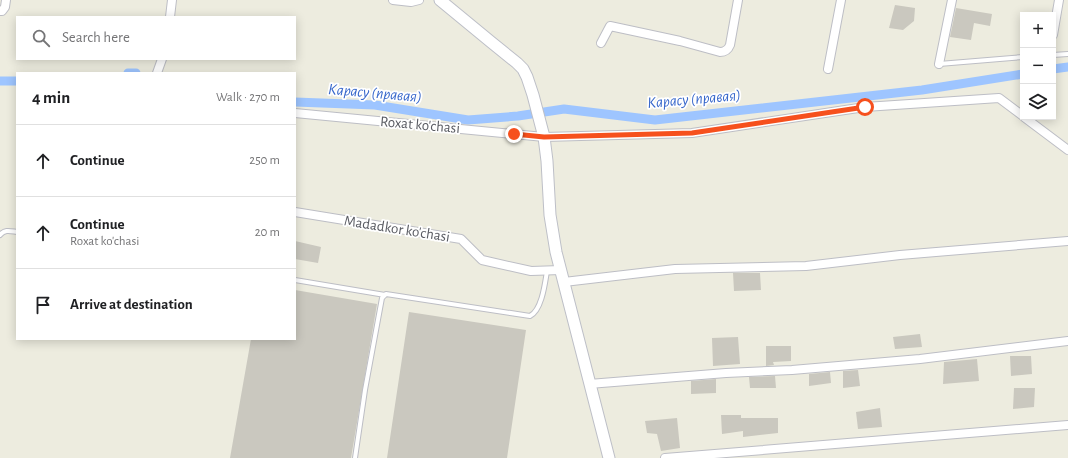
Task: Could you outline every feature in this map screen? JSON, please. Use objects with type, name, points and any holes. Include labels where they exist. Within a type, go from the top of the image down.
[{"type":"main road","points":[[440,0],[520,66],[527,77],[544,134],[553,240],[609,458]]},
{"type":"street","points":[[0,11],[2,11],[5,7],[6,0]]},
{"type":"street","points":[[170,16],[172,0]]},
{"type":"street","points":[[392,0],[411,2],[419,0]]},
{"type":"street","points":[[601,42],[610,26],[723,52],[727,50],[730,45],[738,0]]},
{"type":"street","points":[[828,69],[841,0]]},
{"type":"street","points":[[939,64],[952,0]]},
{"type":"street","points":[[1056,14],[1058,0]]},
{"type":"street","points":[[157,72],[162,60]]},
{"type":"street","name":"Roxat ko'chasi","points":[[296,113],[544,134],[692,133],[865,107],[999,98],[1020,114]]},
{"type":"street","name":"Roxat ko'chasi","points":[[1028,120],[1068,150]]},
{"type":"street","name":"Madadkor ko'chasi","points":[[296,212],[461,239],[482,260],[531,271],[561,270]]},
{"type":"street","points":[[564,282],[675,269],[806,266],[900,255],[1068,241]]},
{"type":"street","points":[[589,384],[726,373],[792,370],[920,359],[1068,341]]},
{"type":"street","points":[[666,458],[1068,425]]},
{"type":"lane","points":[[1056,55],[1068,54]]},
{"type":"lane","points":[[939,64],[1020,57]]},
{"type":"lane","points":[[0,235],[6,231],[16,232]]},
{"type":"lane","points":[[296,280],[530,316],[537,310],[542,296],[547,271]]},
{"type":"lane","points":[[355,458],[382,298],[385,295]]},
{"type":"building","points":[[895,5],[915,8],[914,21],[903,30],[889,28]]},
{"type":"building","points":[[956,8],[992,14],[990,26],[974,23],[971,40],[950,37]]},
{"type":"building","points":[[296,241],[321,247],[318,263],[296,259]]},
{"type":"building","points":[[733,273],[760,273],[761,290],[734,291]]},
{"type":"building","points":[[296,290],[377,304],[351,458],[230,458],[251,340],[296,340]]},
{"type":"building","points":[[409,312],[526,330],[507,458],[387,458]]},
{"type":"building","points":[[920,334],[922,347],[895,349],[893,337]]},
{"type":"building","points":[[738,337],[740,364],[713,366],[712,338]]},
{"type":"building","points":[[766,346],[791,346],[791,361],[773,362],[774,365],[766,366]]},
{"type":"building","points":[[1010,356],[1031,356],[1032,374],[1011,376]]},
{"type":"building","points":[[977,359],[979,381],[943,384],[944,362]]},
{"type":"building","points":[[858,370],[860,386],[843,388],[843,371]]},
{"type":"building","points":[[830,372],[831,383],[809,386],[809,374]]},
{"type":"building","points":[[775,376],[776,388],[750,388],[749,377]]},
{"type":"building","points":[[716,379],[716,393],[691,394],[691,381]]},
{"type":"building","points":[[1014,388],[1035,388],[1034,407],[1013,409]]},
{"type":"building","points":[[880,408],[882,427],[858,429],[856,412]]},
{"type":"building","points":[[721,415],[741,415],[741,418],[778,418],[778,433],[743,437],[743,431],[722,434]]},
{"type":"building","points":[[677,418],[680,448],[661,451],[657,434],[647,433],[645,421]]},
{"type":"waterway","name":"Карасу (правая)","points":[[1056,69],[1068,67]]},
{"type":"waterway","name":"Карасу (правая)","points":[[296,102],[375,105],[468,120],[518,116],[564,109],[655,120],[922,90],[1020,74]]},
{"type":"waterway","name":"Карасу (правая)","points":[[0,81],[16,81]]},
{"type":"route","points":[[514,134],[544,137],[692,133],[865,107]]}]
